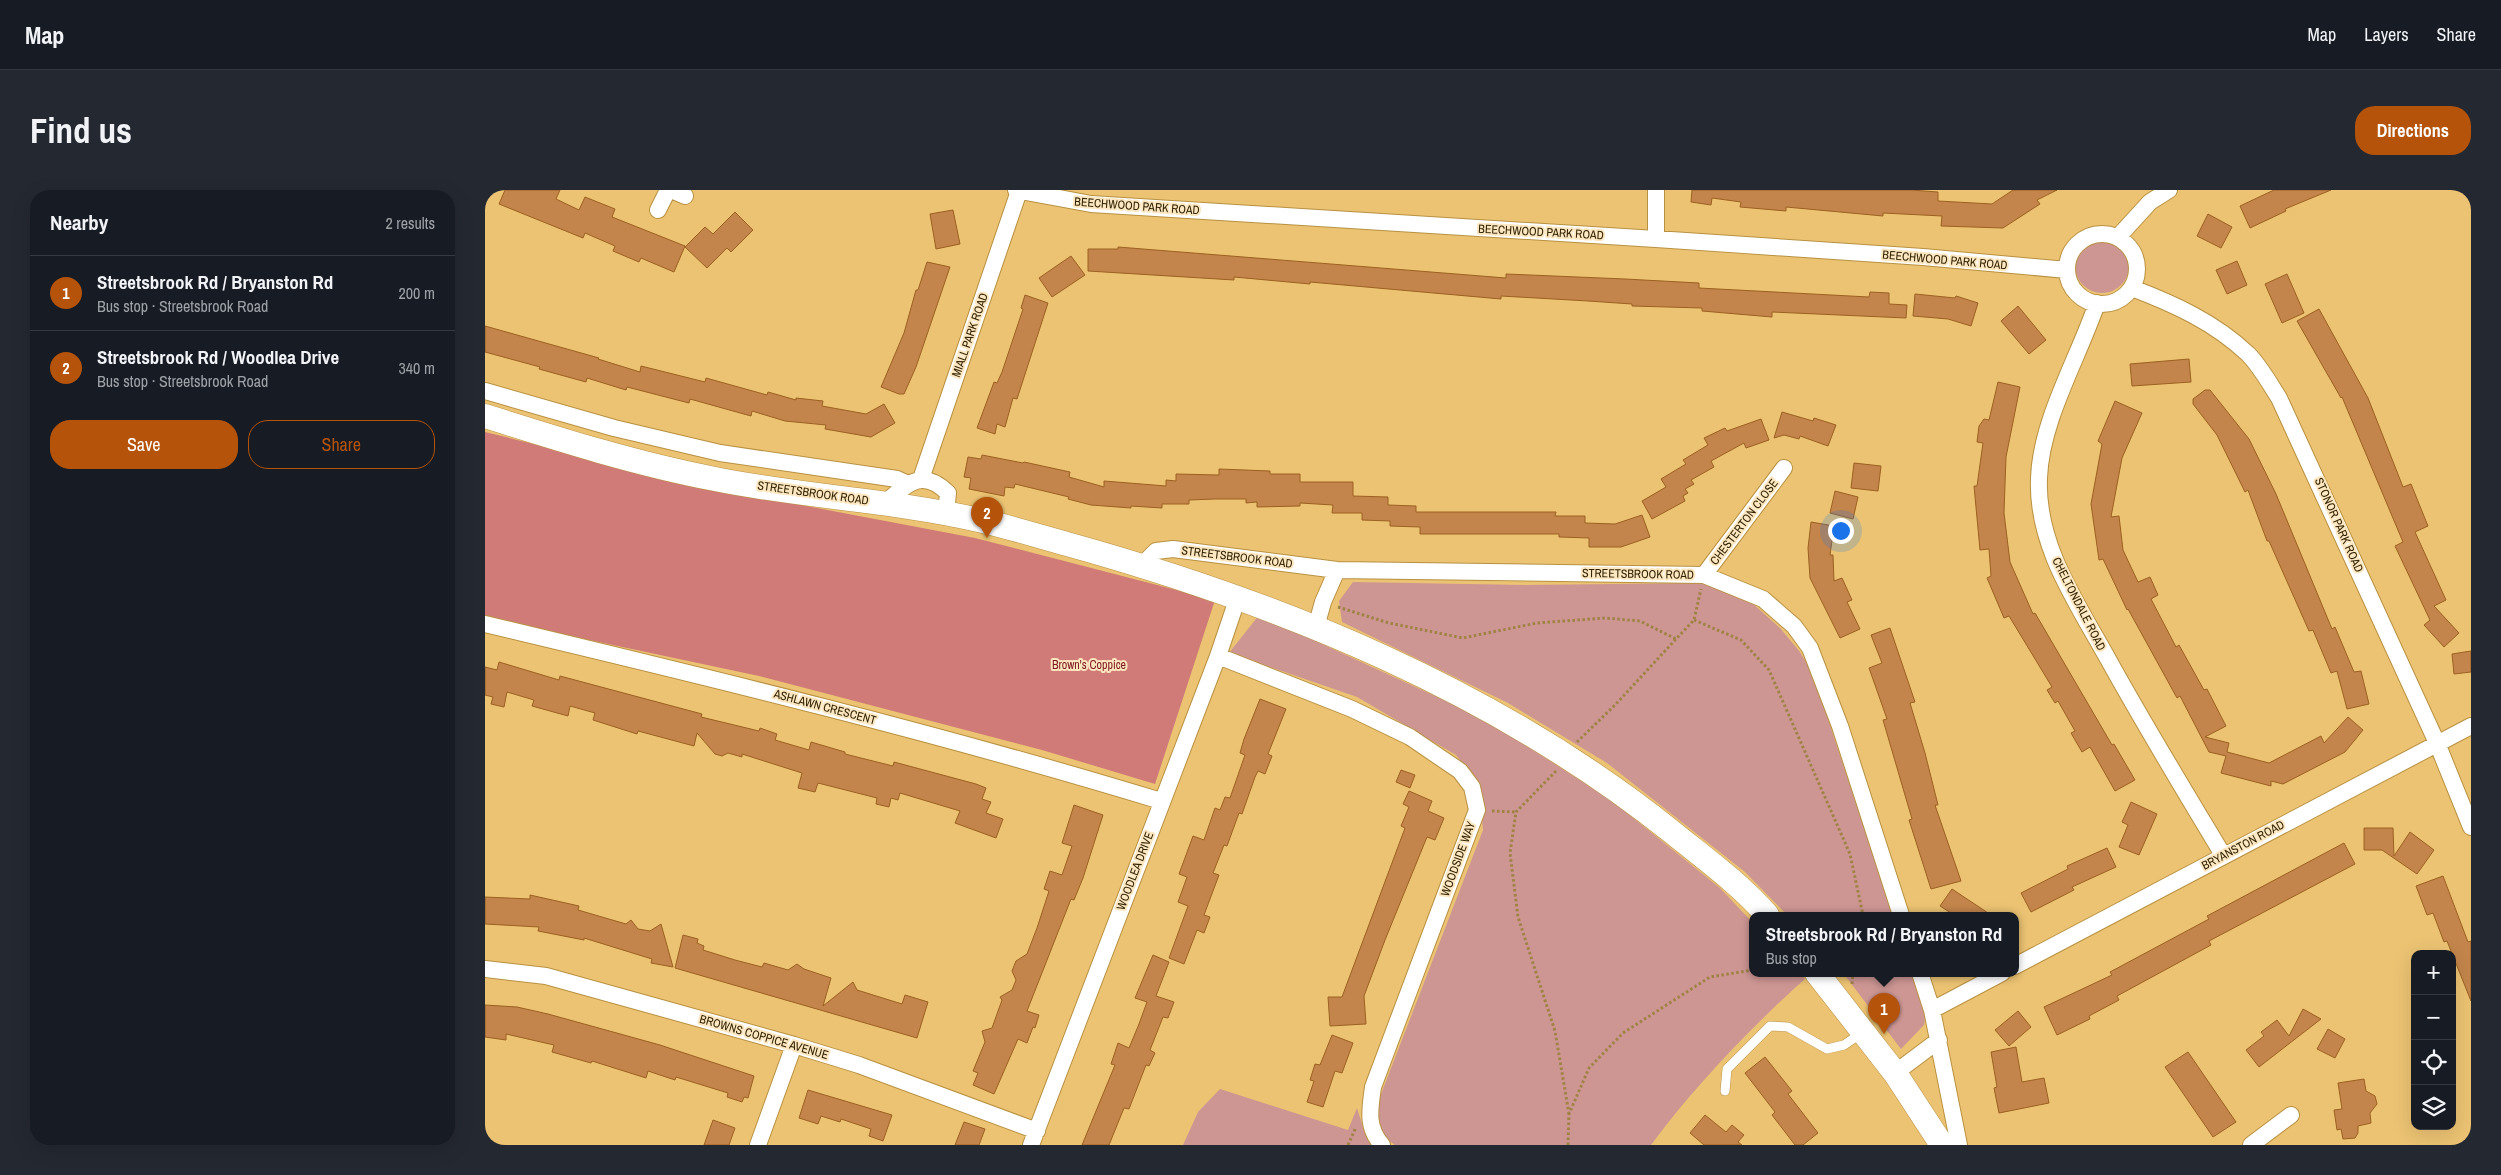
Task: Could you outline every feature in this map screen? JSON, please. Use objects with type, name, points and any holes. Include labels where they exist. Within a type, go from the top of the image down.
[{"type":"main road","name":"STREETSBROOK ROAD","points":[[485,416],[633,461],[718,480],[886,502],[980,520],[1142,565],[1237,597],[1316,627],[1463,695],[1568,759],[1633,801],[1699,854],[1764,912]]},
{"type":"main road","points":[[1820,977],[1895,1073],[1942,1145]]},
{"type":"street","points":[[1656,190],[1656,239]]},
{"type":"street","points":[[2118,237],[2150,202],[2169,190]]},
{"type":"street","name":"BEECHWOOD PARK ROAD","points":[[1018,191],[1091,204],[1923,257],[2067,270]]},
{"type":"street","name":"MIALL PARK ROAD","points":[[914,482],[1018,191]]},
{"type":"street","points":[[658,210],[675,192]]},
{"type":"street","points":[[2101,233],[2118,237],[2126,243],[2136,260],[2136,279],[2132,288],[2120,299],[2113,302],[2097,303],[2085,300],[2069,282],[2067,270],[2071,252],[2083,239],[2101,233]]},
{"type":"street","name":"STONOR PARK ROAD","points":[[2132,288],[2176,305],[2201,318],[2249,355],[2279,398],[2437,743],[2471,826]]},
{"type":"street","name":"CHELTONDALE ROAD","points":[[2097,303],[2052,417],[2044,445],[2039,478],[2039,502],[2043,525],[2059,571],[2134,707],[2223,855]]},
{"type":"street","name":"STREETSBROOK ROAD","points":[[485,391],[614,428],[720,453],[914,482]]},
{"type":"street","name":"CHESTERTON CLOSE","points":[[1704,575],[1784,468]]},
{"type":"street","points":[[886,502],[914,482],[939,484],[948,493],[945,513]]},
{"type":"street","name":"STREETSBROOK ROAD","points":[[1142,565],[1156,551],[1173,549],[1337,570],[1704,575],[1763,598],[1794,626],[1810,648],[1840,726],[1900,912]]},
{"type":"street","points":[[1316,627],[1323,602],[1337,570]]},
{"type":"street","name":"WOODLEA DRIVE","points":[[1034,1138],[1161,801],[1218,656],[1237,597]]},
{"type":"street","name":"ASHLAWN CRESCENT","points":[[485,624],[756,688],[1046,766],[1161,801]]},
{"type":"street","name":"WOODSIDE WAY","points":[[1218,656],[1352,709],[1410,737],[1461,770],[1472,787],[1477,810],[1373,1087],[1369,1116],[1375,1137],[1382,1145]]},
{"type":"street","name":"BRYANSTON ROAD","points":[[2019,964],[2471,726]]},
{"type":"street","name":"BROWNS COPPICE AVENUE","points":[[485,969],[546,976],[859,1065],[1034,1138]]},
{"type":"street","points":[[1921,977],[1939,1040],[1959,1145]]},
{"type":"street","points":[[1932,1010],[1994,977]]},
{"type":"street","points":[[1895,1073],[1939,1040]]},
{"type":"street","points":[[758,1145],[794,1045]]},
{"type":"street","points":[[2251,1145],[2291,1114]]},
{"type":"lane","points":[[1725,1090],[1727,1069],[1770,1026],[1789,1027],[1827,1049],[1844,1045],[1863,1032]]},
{"type":"path","points":[[1569,1145],[1569,1114],[1555,1031],[1518,917],[1510,853],[1517,812],[1568,759],[1578,741],[1616,704],[1694,620],[1704,575]]},
{"type":"path","points":[[1323,602],[1389,623],[1463,638],[1537,623],[1605,618],[1640,621],[1676,639]]},
{"type":"path","points":[[1694,620],[1741,640],[1769,670],[1850,854],[1862,912]]},
{"type":"path","points":[[1477,810],[1517,812]]},
{"type":"path","points":[[1569,1114],[1589,1068],[1623,1033],[1710,977],[1749,971]]},
{"type":"shaded area","points":[[2097,239],[2107,239],[2117,243],[2125,251],[2129,266],[2125,281],[2117,289],[2107,293],[2097,293],[2087,289],[2079,281],[2075,271],[2075,261],[2079,251],[2087,243]]},
{"type":"shaded area","points":[[1353,582],[1525,585],[1703,583],[1751,602],[1780,628],[1800,652],[1813,674],[1892,912],[1784,912],[1745,872],[1607,763],[1508,703],[1342,622],[1339,601]]},
{"type":"shaded area","points":[[1259,615],[1483,718],[1611,800],[1720,888],[1749,919],[1749,977],[1803,977],[1805,979],[1724,1058],[1685,1102],[1651,1145],[1395,1145],[1385,1137],[1380,1129],[1376,1107],[1483,830],[1479,785],[1456,755],[1357,697],[1229,653]]},
{"type":"shaded area","points":[[1846,977],[1913,977],[1926,1013],[1924,1025],[1901,1049]]},
{"type":"shaded area","points":[[1220,1089],[1348,1130],[1357,1108],[1365,1134],[1373,1145],[1183,1145],[1198,1112]]},
{"type":"green space","name":"Brown's Coppice","points":[[485,432],[722,490],[975,538],[1215,600],[1155,784],[1042,750],[759,676],[485,618]]},
{"type":"building","points":[[505,190],[560,190],[556,199],[579,210],[585,197],[615,209],[612,217],[685,246],[674,272],[641,258],[639,262],[613,251],[615,246],[585,233],[583,238],[499,204]]},
{"type":"building","points":[[1692,190],[1911,190],[1938,192],[1938,201],[1992,204],[2013,190],[2057,190],[2037,200],[2040,204],[2003,228],[1941,226],[1942,216],[1883,213],[1883,216],[1786,207],[1786,211],[1740,207],[1741,202],[1712,198],[1711,205],[1691,202]]},
{"type":"building","points":[[2274,190],[2331,190],[2285,209],[2286,211],[2250,228],[2240,206]]},
{"type":"building","points":[[953,210],[960,244],[936,249],[930,214]]},
{"type":"building","points":[[735,212],[753,230],[731,252],[727,248],[707,268],[685,247],[705,227],[713,234]]},
{"type":"building","points":[[2208,214],[2232,227],[2221,248],[2197,236]]},
{"type":"building","points":[[1118,247],[1506,278],[1506,274],[1625,279],[1699,283],[1699,288],[1869,297],[1870,292],[1889,293],[1889,304],[1907,305],[1906,318],[1772,312],[1772,317],[1702,311],[1702,308],[1632,306],[1632,304],[1501,296],[1501,299],[1310,282],[1310,284],[1234,277],[1234,280],[1088,271],[1088,249],[1118,249]]},
{"type":"building","points":[[1071,256],[1085,275],[1052,297],[1039,278]]},
{"type":"building","points":[[2237,261],[2247,285],[2227,294],[2216,270]]},
{"type":"building","points":[[927,262],[950,267],[916,367],[904,394],[899,394],[881,387],[904,333],[916,290],[918,290]]},
{"type":"building","points":[[2287,274],[2304,313],[2282,323],[2265,284]]},
{"type":"building","points":[[1915,294],[1955,298],[1956,296],[1978,303],[1971,326],[1948,319],[1913,316]]},
{"type":"building","points":[[1025,295],[1048,303],[1017,399],[1013,398],[1005,427],[997,424],[995,434],[977,428],[994,382],[997,383],[1002,372],[1023,309],[1021,308]]},
{"type":"building","points":[[2018,306],[2046,340],[2029,354],[2001,321]]},
{"type":"building","points":[[2319,309],[2368,398],[2403,487],[2411,484],[2428,526],[2415,532],[2446,600],[2434,606],[2459,633],[2444,647],[2424,625],[2430,620],[2395,546],[2403,542],[2342,397],[2297,321]]},
{"type":"building","points":[[485,326],[599,358],[640,372],[641,366],[705,382],[706,378],[767,395],[768,392],[796,400],[796,398],[823,401],[822,406],[866,414],[884,404],[895,423],[871,437],[825,429],[826,425],[785,421],[752,411],[751,416],[690,399],[689,403],[627,387],[626,390],[587,378],[586,382],[485,352]]},
{"type":"building","points":[[2189,359],[2191,382],[2132,386],[2130,364]]},
{"type":"building","points":[[1998,382],[2020,387],[2006,457],[2004,513],[2010,562],[2033,614],[2035,613],[2112,745],[2114,744],[2135,780],[2115,791],[2090,747],[2082,752],[2071,733],[2075,731],[2058,701],[2055,703],[2047,690],[2052,687],[2009,616],[2004,618],[1987,578],[1991,576],[1989,549],[1980,550],[1974,486],[1977,486],[1983,443],[1977,442],[1979,426],[1984,419],[1989,420]]},
{"type":"building","points":[[2205,390],[2210,390],[2249,439],[2276,494],[2332,629],[2335,627],[2354,672],[2361,671],[2369,704],[2347,709],[2337,671],[2331,673],[2313,630],[2309,631],[2269,541],[2267,541],[2248,490],[2245,492],[2217,435],[2193,404],[2193,399]]},
{"type":"building","points":[[2115,401],[2142,413],[2122,458],[2111,517],[2119,516],[2123,550],[2138,582],[2150,577],[2158,595],[2151,599],[2176,647],[2179,645],[2204,690],[2207,689],[2226,726],[2205,737],[2229,743],[2227,752],[2269,763],[2321,736],[2324,743],[2348,717],[2363,730],[2345,752],[2283,784],[2271,781],[2271,786],[2221,773],[2226,756],[2209,752],[2180,696],[2177,698],[2127,610],[2103,559],[2099,560],[2091,504],[2102,444],[2098,441]]},
{"type":"building","points":[[1782,412],[1813,421],[1814,418],[1836,425],[1828,446],[1800,436],[1799,439],[1784,435],[1774,438]]},
{"type":"building","points":[[1761,419],[1769,440],[1746,448],[1744,443],[1711,461],[1714,467],[1691,480],[1694,484],[1685,489],[1688,493],[1683,496],[1685,501],[1652,519],[1642,501],[1666,487],[1661,479],[1686,464],[1683,460],[1708,445],[1704,438],[1725,428],[1727,431]]},
{"type":"building","points":[[982,455],[1070,472],[1069,477],[1104,487],[1104,481],[1166,486],[1166,480],[1176,481],[1176,474],[1219,475],[1219,469],[1270,471],[1270,474],[1300,474],[1300,482],[1353,482],[1353,496],[1388,497],[1388,505],[1416,506],[1416,512],[1556,512],[1555,516],[1585,516],[1585,523],[1615,524],[1642,515],[1650,537],[1621,547],[1589,547],[1589,538],[1559,537],[1559,534],[1420,534],[1420,527],[1390,526],[1390,521],[1362,520],[1362,513],[1332,513],[1333,505],[1300,503],[1300,506],[1257,507],[1257,502],[1246,503],[1246,499],[1215,499],[1189,500],[1189,504],[1162,504],[1162,508],[1131,506],[1131,508],[1091,505],[1068,499],[1069,497],[1015,484],[1014,488],[1005,487],[1004,496],[969,489],[971,478],[964,477],[968,457],[981,459]]},
{"type":"building","points":[[1854,463],[1881,466],[1878,491],[1851,488]]},
{"type":"building","points":[[1835,491],[1858,497],[1853,519],[1830,513]]},
{"type":"building","points":[[1811,522],[1834,526],[1830,555],[1833,555],[1834,581],[1842,578],[1852,600],[1847,602],[1860,629],[1840,638],[1810,578],[1808,548]]},
{"type":"building","points":[[1890,628],[1915,702],[1910,703],[1938,805],[1935,805],[1961,881],[1931,889],[1909,820],[1912,819],[1883,720],[1887,719],[1869,668],[1882,663],[1871,635]]},
{"type":"building","points":[[2471,651],[2471,672],[2454,674],[2452,654]]},
{"type":"building","points":[[499,662],[559,680],[560,676],[702,714],[701,717],[759,731],[760,728],[777,734],[775,740],[809,750],[811,742],[845,752],[845,754],[893,766],[894,762],[976,784],[986,788],[982,799],[991,802],[986,813],[1003,819],[996,838],[955,823],[960,811],[900,793],[898,800],[891,798],[889,807],[876,804],[877,798],[818,783],[815,792],[798,788],[802,773],[742,754],[742,757],[728,753],[722,756],[715,754],[697,733],[694,746],[638,731],[637,734],[593,720],[595,713],[570,706],[568,716],[532,706],[534,700],[507,692],[504,707],[491,704],[493,697],[485,695],[485,667],[497,670]]},
{"type":"building","points":[[1260,699],[1286,709],[1268,754],[1272,756],[1265,774],[1258,771],[1242,814],[1239,813],[1227,846],[1224,845],[1213,873],[1219,875],[1204,915],[1210,917],[1204,933],[1197,930],[1184,964],[1169,958],[1188,906],[1178,902],[1187,877],[1179,874],[1193,836],[1204,840],[1215,808],[1220,810],[1225,797],[1230,798],[1245,755],[1240,753],[1244,739]]},
{"type":"building","points":[[1401,770],[1415,775],[1410,788],[1396,782]]},
{"type":"building","points":[[1409,791],[1432,801],[1428,811],[1444,818],[1435,840],[1427,837],[1385,940],[1364,996],[1366,1024],[1330,1026],[1328,997],[1342,997],[1405,828],[1401,826],[1409,807],[1403,804]]},
{"type":"building","points":[[2131,802],[2157,814],[2139,855],[2119,847],[2128,825],[2122,822]]},
{"type":"building","points":[[1074,805],[1103,815],[1083,878],[1074,900],[1071,899],[1027,1011],[1039,1015],[1035,1028],[1033,1027],[1027,1043],[1018,1039],[994,1094],[973,1085],[978,1073],[973,1071],[985,1042],[982,1031],[992,1028],[1002,1000],[1000,997],[1012,990],[1016,980],[1012,971],[1016,961],[1027,954],[1037,928],[1049,891],[1044,889],[1050,871],[1062,875],[1072,846],[1062,843]]},
{"type":"building","points":[[2364,828],[2393,828],[2394,856],[2410,832],[2434,850],[2417,874],[2382,850],[2364,850]]},
{"type":"building","points":[[2344,843],[2355,864],[2209,941],[2211,945],[2117,996],[2119,1000],[2089,1016],[2090,1019],[2057,1035],[2044,1007],[2112,975],[2110,972],[2209,919],[2207,916]]},
{"type":"building","points":[[2107,848],[2116,867],[2072,887],[2074,890],[2031,912],[2021,893],[2068,869],[2067,866]]},
{"type":"building","points":[[2443,876],[2468,942],[2471,941],[2471,1001],[2456,964],[2456,950],[2451,950],[2447,941],[2444,942],[2433,913],[2427,915],[2416,886]]},
{"type":"building","points":[[1952,889],[1986,912],[1949,912],[1940,906]]},
{"type":"building","points":[[530,895],[579,906],[578,910],[626,924],[631,920],[638,929],[650,931],[661,924],[673,967],[651,963],[652,959],[584,938],[584,940],[538,931],[539,927],[485,924],[485,897],[530,899]]},
{"type":"building","points":[[683,935],[698,939],[697,943],[704,946],[703,950],[735,960],[762,967],[764,963],[788,970],[797,964],[804,969],[831,978],[823,1006],[853,982],[857,990],[902,1004],[905,995],[928,1002],[917,1038],[675,968]]},
{"type":"building","points":[[1153,955],[1169,962],[1156,996],[1174,1002],[1168,1018],[1163,1017],[1150,1050],[1155,1053],[1149,1066],[1146,1065],[1129,1109],[1124,1108],[1109,1145],[1082,1145],[1115,1065],[1111,1064],[1118,1043],[1129,1048],[1139,1024],[1147,1002],[1135,998]]},
{"type":"building","points":[[485,1005],[517,1007],[548,1014],[660,1045],[754,1076],[748,1098],[744,1097],[742,1102],[727,1097],[728,1093],[676,1077],[675,1080],[648,1071],[646,1078],[592,1061],[591,1063],[552,1052],[554,1045],[506,1034],[506,1040],[485,1037]]},
{"type":"building","points":[[2303,1009],[2321,1019],[2259,1067],[2246,1050],[2264,1036],[2261,1032],[2277,1020],[2289,1036]]},
{"type":"building","points":[[2018,1011],[2031,1027],[2009,1046],[1995,1030]]},
{"type":"building","points":[[2328,1029],[2345,1039],[2335,1058],[2317,1049]]},
{"type":"building","points":[[1332,1035],[1353,1043],[1342,1073],[1335,1071],[1323,1107],[1307,1102],[1314,1081],[1310,1080],[1315,1064],[1320,1065]]},
{"type":"building","points":[[2016,1047],[2022,1082],[2044,1078],[2049,1103],[1999,1113],[1994,1088],[1997,1087],[1991,1052]]},
{"type":"building","points":[[2188,1052],[2236,1122],[2213,1137],[2165,1067]]},
{"type":"building","points":[[1765,1057],[1792,1091],[1788,1094],[1818,1133],[1803,1145],[1795,1145],[1772,1115],[1775,1112],[1745,1073]]},
{"type":"building","points":[[2364,1079],[2366,1091],[2375,1096],[2377,1104],[2370,1113],[2371,1123],[2358,1126],[2358,1133],[2355,1138],[2343,1139],[2341,1129],[2337,1130],[2334,1110],[2342,1109],[2338,1083]]},
{"type":"building","points":[[808,1090],[892,1115],[883,1141],[869,1136],[871,1129],[841,1119],[840,1122],[821,1116],[818,1124],[799,1118]]},
{"type":"building","points":[[1705,1115],[1726,1132],[1732,1125],[1744,1135],[1738,1142],[1742,1145],[1704,1145],[1690,1133]]},
{"type":"building","points":[[713,1120],[735,1128],[729,1145],[704,1145]]},
{"type":"building","points":[[964,1122],[985,1129],[979,1145],[955,1145]]},
{"type":"place","name":"Streetsbrook Rd / Woodlea Drive","points":[[987,538]]},
{"type":"place","name":"Streetsbrook Rd / Bryanston Rd","points":[[1884,1034]]}]
